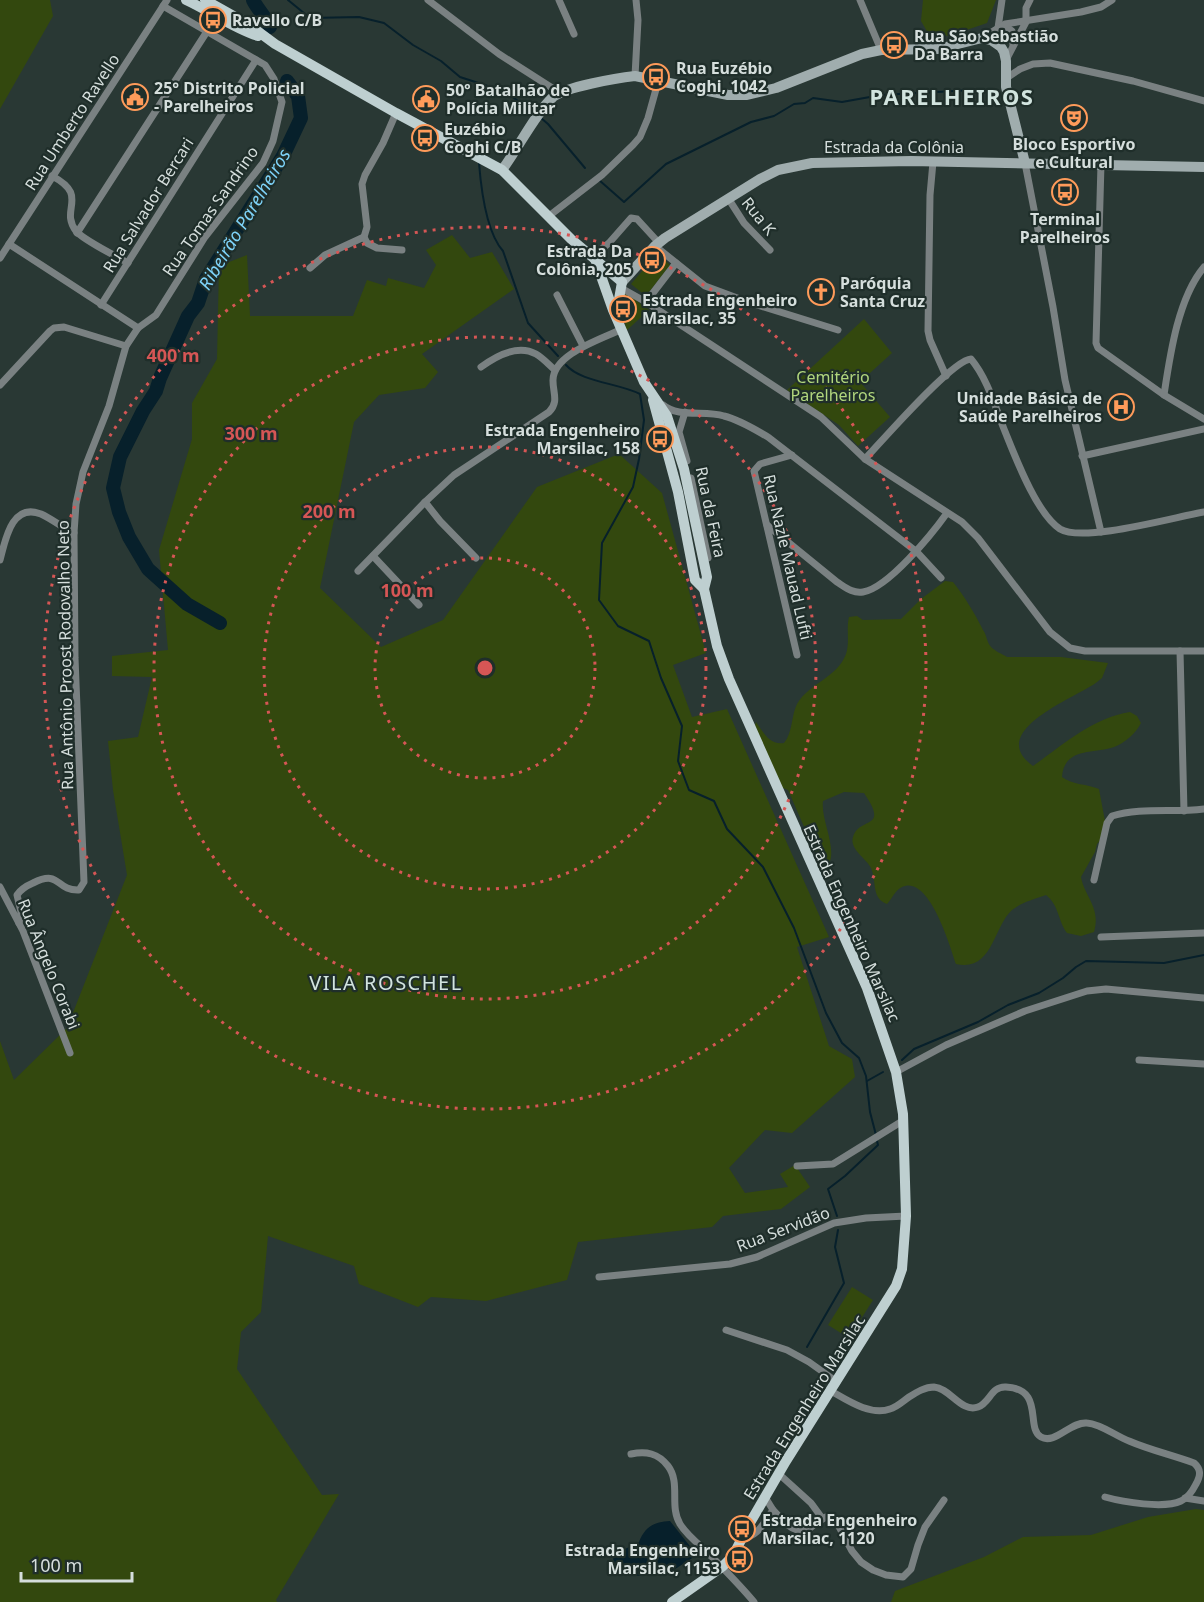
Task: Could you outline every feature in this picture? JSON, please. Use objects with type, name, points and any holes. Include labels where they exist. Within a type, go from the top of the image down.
[{"type":"main road","points":[[186,0],[210,11],[244,32],[267,39]]},
{"type":"main road","points":[[205,0],[248,24],[267,39],[396,113],[502,170],[622,285]]},
{"type":"main road","points":[[502,170],[539,116],[560,93],[621,77],[635,76],[728,94],[756,94],[862,54],[881,50],[947,48],[982,38],[991,40],[1001,47],[1006,61],[1005,79],[1025,163]]},
{"type":"main road","name":"Estrada da Colônia","points":[[622,285],[657,244],[728,198],[760,179],[793,166],[812,162],[1025,163],[1101,168],[1204,167]]},
{"type":"main road","name":"Estrada Engenheiro Marsilac","points":[[595,261],[612,310],[652,395],[678,492],[695,580],[705,593]]},
{"type":"main road","name":"Estrada Engenheiro Marsilac","points":[[620,325],[622,285]]},
{"type":"main road","name":"Estrada Engenheiro Marsilac","points":[[652,395],[671,414],[707,577],[705,593],[717,646],[729,679],[867,988],[896,1072],[904,1120],[906,1216],[902,1269],[896,1286],[778,1474],[733,1556],[722,1567],[672,1602]]},
{"type":"main road","points":[[671,414],[661,419],[660,428],[668,436],[676,434]]},
{"type":"street","points":[[428,0],[500,54],[560,93]]},
{"type":"street","points":[[559,0],[574,34]]},
{"type":"street","points":[[635,76],[638,20],[636,0]]},
{"type":"street","points":[[860,0],[881,50]]},
{"type":"street","points":[[998,28],[1002,0]]},
{"type":"street","points":[[1006,61],[1026,22],[1026,8],[1030,0]]},
{"type":"street","points":[[982,38],[1005,24],[1094,9],[1112,0]]},
{"type":"street","name":"Rua Tomas Sandrino","points":[[138,328],[156,315],[205,237],[263,163],[273,141],[282,102],[268,69],[206,33],[165,3]]},
{"type":"street","name":"Rua Umberto Ravello","points":[[0,258],[165,3]]},
{"type":"street","points":[[998,28],[1008,28],[1012,31],[1013,46]]},
{"type":"street","points":[[77,233],[206,33]]},
{"type":"street","name":"Rua Salvador Bercari","points":[[101,305],[256,60]]},
{"type":"street","points":[[1005,79],[1033,64],[1050,63],[1133,81],[1204,101]]},
{"type":"street","points":[[549,216],[602,175],[640,137],[658,82]]},
{"type":"street","points":[[310,268],[325,255],[364,237],[367,231],[362,193],[365,175],[396,113]]},
{"type":"street","points":[[933,162],[930,195],[928,331],[946,376]]},
{"type":"street","points":[[1025,163],[1064,374],[1101,532]]},
{"type":"street","points":[[1101,168],[1096,343],[1098,348],[1164,395],[1204,419]]},
{"type":"street","points":[[52,176],[62,181],[71,190],[72,221],[77,233],[128,263]]},
{"type":"street","name":"Rua K","points":[[728,198],[744,223],[770,250]]},
{"type":"street","points":[[595,261],[631,218],[637,219],[676,264],[705,286],[838,330]]},
{"type":"street","points":[[364,237],[372,247],[402,249]]},
{"type":"street","points":[[9,244],[138,328]]},
{"type":"street","points":[[646,302],[676,264]]},
{"type":"street","points":[[1164,395],[1173,337],[1190,293],[1204,267]]},
{"type":"street","points":[[622,285],[821,417],[865,459],[962,522],[978,538],[1037,617],[1060,642],[1070,648],[1085,651],[1204,651]]},
{"type":"street","points":[[557,295],[583,346]]},
{"type":"street","points":[[358,571],[425,502],[459,471],[541,419],[552,409],[555,401],[552,379],[555,370],[563,360],[620,325]]},
{"type":"street","points":[[0,385],[50,331],[58,327],[126,346]]},
{"type":"street","name":"Rua Antônio Proost Rodovalho Neto","points":[[19,922],[21,912],[17,895],[28,885],[48,877],[54,878],[69,890],[79,890],[84,882],[75,658],[74,533],[76,504],[83,472],[109,406],[126,346],[138,328]]},
{"type":"street","points":[[481,367],[506,353],[522,350],[535,353],[555,370]]},
{"type":"street","points":[[865,459],[926,394],[961,363],[971,359],[980,374],[1024,475],[1046,515],[1063,531],[1101,532],[1204,512]]},
{"type":"street","points":[[676,434],[685,412]]},
{"type":"street","points":[[671,414],[711,413],[744,423],[768,437],[916,552],[941,578]]},
{"type":"street","points":[[1082,456],[1204,429]]},
{"type":"street","name":"Rua Nazle Mauad Lufti","points":[[792,455],[766,461],[756,467],[755,477],[797,655]]},
{"type":"street","points":[[425,502],[440,521],[477,558]]},
{"type":"street","points":[[767,525],[837,582],[855,592],[868,591],[878,585],[916,552],[946,513]]},
{"type":"street","points":[[0,560],[10,526],[24,514],[42,514],[74,533]]},
{"type":"street","points":[[373,556],[419,605]]},
{"type":"street","points":[[1180,651],[1184,811]]},
{"type":"street","points":[[1094,880],[1107,823],[1112,816],[1131,812],[1204,809]]},
{"type":"street","name":"Rua Ângelo Corabi","points":[[0,887],[19,922],[70,1053]]},
{"type":"street","points":[[1101,937],[1204,933]]},
{"type":"street","points":[[896,1072],[959,1039],[1025,1011],[1080,993],[1106,989],[1204,998]]},
{"type":"street","points":[[1139,1060],[1204,1064]]},
{"type":"street","points":[[796,1166],[833,1164],[904,1120]]},
{"type":"street","name":"Rua Servidão","points":[[599,1277],[730,1264],[757,1257],[834,1223],[866,1218],[906,1216]]},
{"type":"street","points":[[726,1330],[787,1350],[809,1362],[861,1407],[880,1411],[893,1408],[931,1387],[946,1391],[970,1408],[981,1406],[995,1389],[1013,1388],[1028,1397],[1033,1409],[1036,1429],[1039,1436],[1043,1438],[1054,1437],[1073,1425],[1088,1423],[1130,1442],[1194,1463],[1199,1468],[1200,1476],[1191,1492],[1175,1503],[1130,1503],[1105,1497]]},
{"type":"street","points":[[631,1454],[651,1453],[661,1458],[668,1466],[673,1474],[674,1506],[681,1525],[754,1602]]},
{"type":"street","points":[[778,1474],[811,1503],[822,1518]]},
{"type":"street","points":[[765,1497],[773,1510],[797,1530],[808,1528],[829,1516],[836,1521],[852,1551],[861,1562],[886,1575],[903,1577],[911,1569],[925,1527],[944,1500]]},
{"type":"street","points":[[1185,1498],[1204,1501]]},
{"type":"street","points":[[741,1538],[748,1538],[755,1534],[773,1510]]},
{"type":"green space","points":[[0,0],[50,0],[53,16],[0,109]]},
{"type":"green space","points":[[923,0],[996,0],[987,23],[949,36],[928,33],[921,21]]},
{"type":"green space","points":[[452,235],[470,258],[492,252],[514,289],[422,354],[438,372],[425,388],[379,395],[354,422],[320,588],[381,647],[443,620],[537,487],[619,454],[662,493],[706,653],[673,665],[692,717],[727,709],[829,937],[797,947],[829,1046],[852,1059],[855,1077],[792,1133],[765,1130],[729,1168],[745,1193],[788,1187],[780,1174],[795,1165],[810,1187],[781,1209],[723,1216],[712,1227],[578,1242],[567,1280],[486,1301],[431,1297],[418,1307],[359,1284],[354,1266],[268,1236],[261,1312],[241,1332],[237,1369],[322,1495],[339,1494],[276,1600],[277,1602],[0,1602],[0,1041],[14,1080],[67,1028],[127,875],[113,790],[108,741],[138,737],[152,677],[112,676],[112,656],[168,650],[159,550],[192,439],[192,403],[217,359],[219,266],[247,255],[250,316],[353,316],[367,280],[386,286],[388,278],[424,288],[436,265],[426,250]]},
{"type":"green space","points":[[656,255],[670,265],[646,296],[631,284]]},
{"type":"green space","points":[[626,293],[649,310],[626,331],[622,295]]},
{"type":"green space","name":"Cemitério Parelheiros","points":[[864,319],[892,353],[860,382],[890,417],[858,446],[839,425],[787,390]]},
{"type":"green space","points":[[945,581],[953,582],[962,594],[991,647],[1007,657],[1061,657],[1108,663],[1102,678],[1040,716],[1027,728],[1020,740],[1021,753],[1033,766],[1079,733],[1116,715],[1130,712],[1137,716],[1141,723],[1122,743],[1106,749],[1081,753],[1074,756],[1064,767],[1062,777],[1066,780],[1099,789],[1107,832],[1097,844],[1081,877],[1094,909],[1096,923],[1094,932],[1081,936],[1067,933],[1054,903],[1046,895],[1012,910],[985,955],[968,965],[956,964],[937,914],[921,891],[912,886],[902,887],[895,892],[887,904],[876,894],[871,868],[856,850],[852,841],[856,831],[874,818],[871,805],[864,793],[844,792],[823,801],[831,857],[829,864],[823,870],[788,790],[781,787],[754,729],[756,722],[771,740],[784,743],[789,734],[797,704],[802,697],[830,675],[842,662],[847,649],[849,617],[857,616],[863,620],[901,619],[921,599]]},
{"type":"green space","points":[[852,1287],[873,1300],[849,1338],[828,1325]]},
{"type":"green space","points":[[1196,1509],[1204,1510],[1204,1602],[891,1602],[895,1591],[984,1557],[1023,1537],[1091,1535],[1148,1517]]},
{"type":"water","points":[[670,1521],[697,1555],[669,1573],[635,1576],[614,1570],[613,1555],[639,1542],[650,1526]]},
{"type":"waterway","name":"Ribeirão Parelheiros","points":[[253,0],[270,27]]},
{"type":"waterway","points":[[288,0],[310,18],[359,17],[384,23],[413,45],[441,61],[460,77],[506,92],[534,113]]},
{"type":"waterway","name":"Ribeirão Parelheiros","points":[[220,623],[187,604],[148,569],[129,537],[113,488],[120,457],[143,411],[156,391],[188,316],[198,303],[206,279],[283,156],[301,118],[298,96],[287,81]]},
{"type":"waterway","points":[[599,180],[624,202],[666,164],[751,122],[774,116],[794,104],[805,103],[813,98],[842,102],[881,95],[973,90]]},
{"type":"waterway","points":[[541,118],[585,168]]},
{"type":"waterway","points":[[479,163],[488,221],[503,251],[528,323],[558,356]]},
{"type":"waterway","points":[[566,365],[590,379],[640,394],[644,420],[639,459],[633,487],[602,543],[599,600],[618,626],[649,641],[661,678],[682,726],[678,761],[689,790],[714,801],[727,829],[763,867],[794,928],[826,1013],[842,1043],[859,1058],[866,1076],[870,1112],[876,1135]]},
{"type":"waterway","points":[[902,1060],[914,1049],[1039,993],[1086,961],[1164,963],[1204,955]]},
{"type":"waterway","points":[[867,1081],[883,1072]]},
{"type":"waterway","points":[[837,1216],[828,1189],[878,1145],[877,1141]]},
{"type":"waterway","points":[[807,1347],[844,1283],[835,1247],[838,1230]]},
{"type":"place","name":"Ravello C/B","points":[[213,20]]},
{"type":"place","name":"Rua São Sebastião Da Barra","points":[[894,45]]},
{"type":"place","name":"Rua Euzébio Coghi, 1042","points":[[656,77]]},
{"type":"place","name":"25° Distrito Policial - Parelheiros","points":[[135,97]]},
{"type":"place","name":"50º Batalhão de Polícia Militar","points":[[426,99]]},
{"type":"place","name":"Bloco Esportivo e Cultural","points":[[1074,118]]},
{"type":"place","name":"Euzébio Coghi C/B","points":[[425,138]]},
{"type":"place","name":"Terminal Parelheiros","points":[[1065,192]]},
{"type":"place","name":"Estrada Da Colônia, 205","points":[[652,260]]},
{"type":"place","name":"Paróquia Santa Cruz","points":[[821,292]]},
{"type":"place","name":"Estrada Engenheiro Marsilac, 35","points":[[623,309]]},
{"type":"place","name":"Unidade Básica de Saúde Parelheiros","points":[[1121,407]]},
{"type":"place","name":"Estrada Engenheiro Marsilac, 158","points":[[660,439]]},
{"type":"place","name":"Estrada Engenheiro Marsilac, 1120","points":[[742,1529]]},
{"type":"place","name":"Estrada Engenheiro Marsilac, 1153","points":[[739,1559]]},
{"type":"district","name":"PARELHEIROS","points":[[952,96]]},
{"type":"district","name":"VILA ROSCHEL","points":[[386,982]]}]
